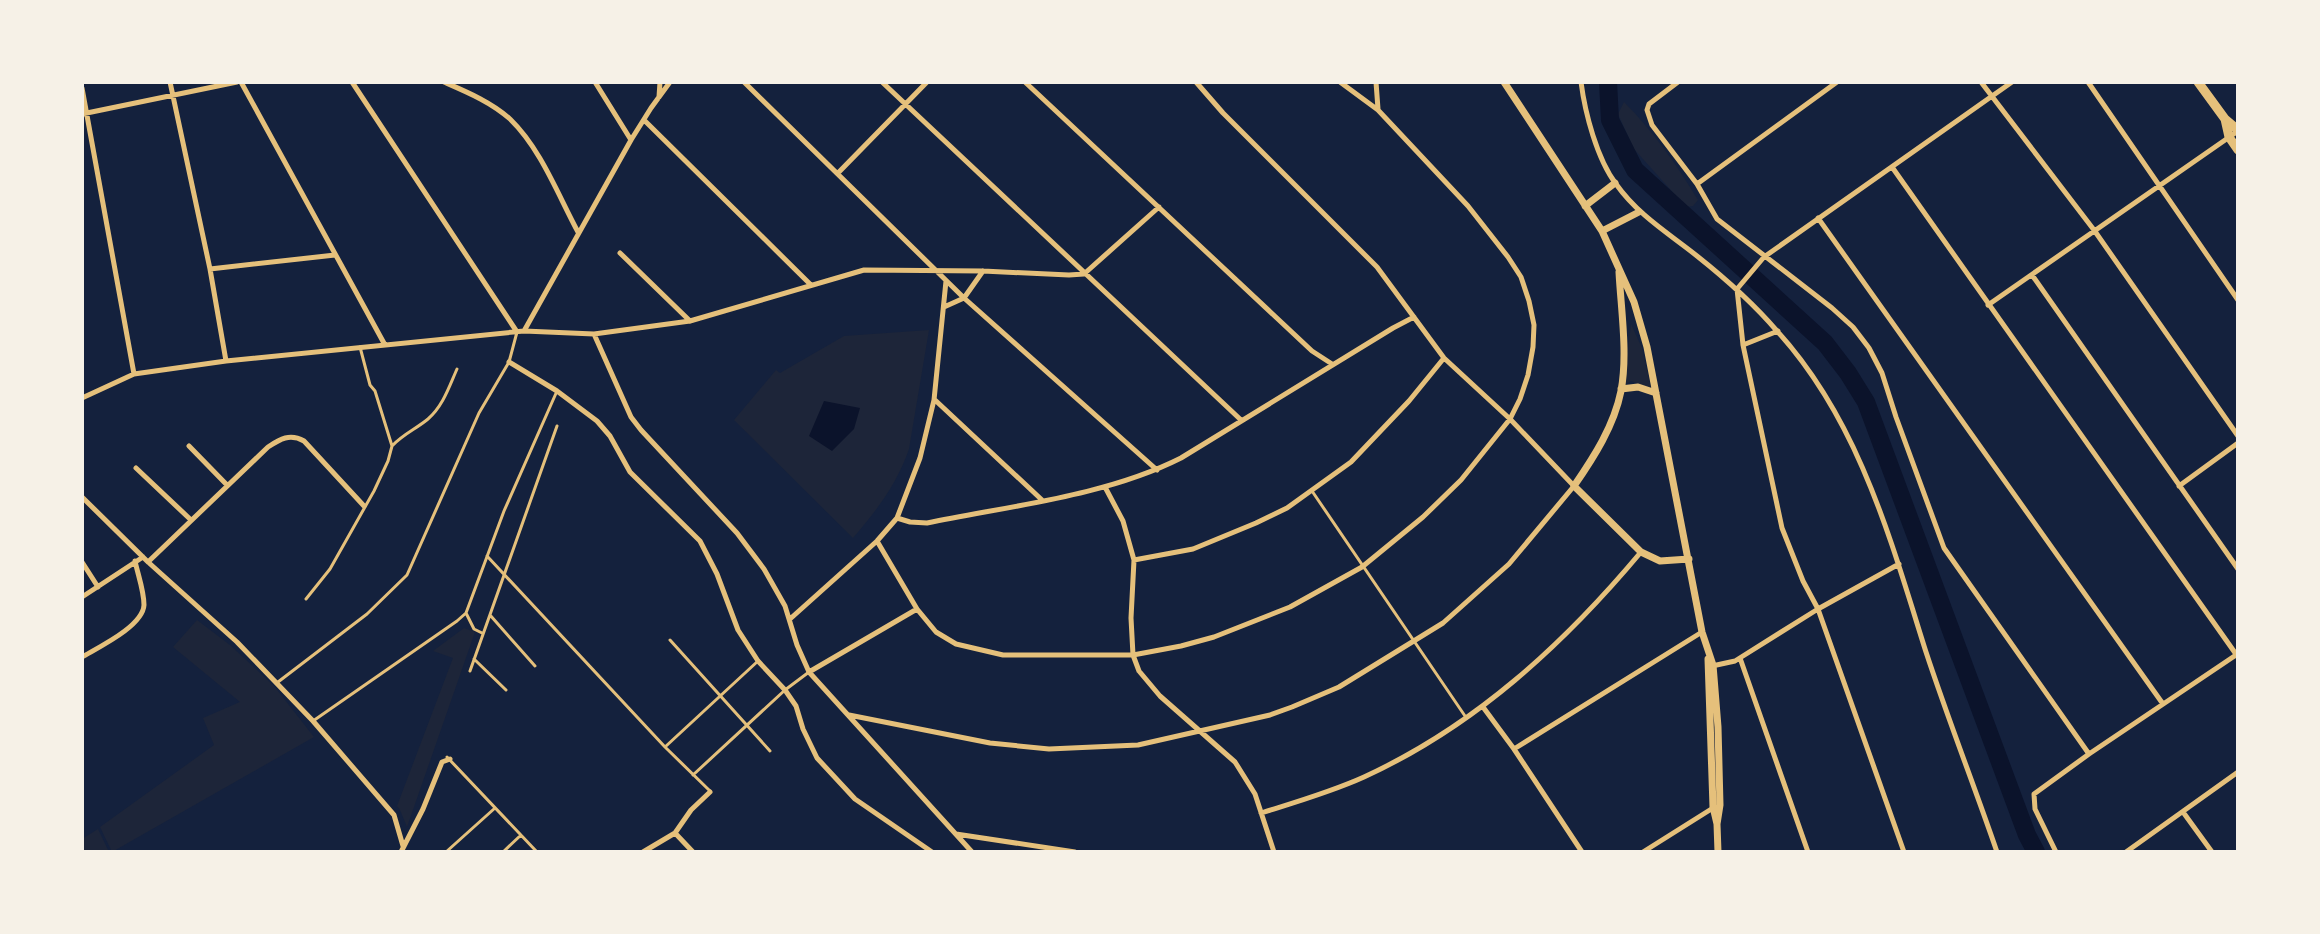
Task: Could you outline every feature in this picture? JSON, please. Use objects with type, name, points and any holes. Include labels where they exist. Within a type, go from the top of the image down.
[{"type":"main road","points":[[2198,82],[2235,133],[2238,150]]},
{"type":"street","points":[[170,82],[210,269],[226,361]]},
{"type":"street","points":[[85,114],[239,82],[385,345]]},
{"type":"street","points":[[352,82],[521,332]]},
{"type":"street","points":[[444,82],[477,97],[510,120],[537,154],[578,233]]},
{"type":"street","points":[[595,82],[631,140]]},
{"type":"street","points":[[659,97],[660,82]]},
{"type":"street","points":[[521,332],[631,140],[670,82]]},
{"type":"street","points":[[744,82],[964,298],[1157,470]]},
{"type":"street","points":[[882,82],[1241,420]]},
{"type":"street","points":[[838,173],[927,82]]},
{"type":"street","points":[[1025,82],[1312,351],[1332,364]]},
{"type":"street","points":[[1196,82],[1377,267],[1444,358],[1510,419],[1641,552],[1660,561],[1689,559]]},
{"type":"street","points":[[877,541],[917,609],[946,639],[1003,655],[1133,655],[1214,637],[1290,607],[1362,567],[1423,517],[1461,480],[1510,419],[1520,399],[1533,347],[1534,325],[1529,301],[1521,277],[1468,206],[1378,110],[1340,82]]},
{"type":"street","points":[[1376,82],[1378,110]]},
{"type":"street","points":[[1504,82],[1602,231],[1641,324],[1710,666],[1718,852]]},
{"type":"street","points":[[1581,82],[1584,104],[1594,134],[1615,183],[1639,212],[1739,288],[1778,331],[1826,396],[1850,438],[1899,564],[1927,654],[1997,852]]},
{"type":"street","points":[[1678,82],[1654,99],[1647,110],[1652,125],[1697,184],[1717,219],[1762,259],[1832,308],[1853,327],[1869,348],[1882,373],[1937,533],[1954,565],[2089,754]]},
{"type":"street","points":[[1697,184],[1837,82]]},
{"type":"street","points":[[1981,82],[2094,230],[2238,436]]},
{"type":"street","points":[[1904,852],[1818,609],[1782,528],[1743,345],[1739,288],[1762,259],[2012,82]]},
{"type":"street","points":[[2088,82],[2238,300]]},
{"type":"street","points":[[82,88],[134,374]]},
{"type":"street","points":[[644,120],[811,286]]},
{"type":"street","points":[[1988,305],[2235,133]]},
{"type":"street","points":[[1892,167],[2237,656],[2034,794],[2035,809],[2056,852]]},
{"type":"street","points":[[1585,206],[1615,183]]},
{"type":"street","points":[[82,398],[134,374],[226,361],[521,332],[594,334],[690,321],[864,270],[1084,274],[1159,207]]},
{"type":"street","points":[[1602,231],[1639,212]]},
{"type":"street","points":[[1818,218],[2163,704]]},
{"type":"street","points":[[620,253],[690,321]]},
{"type":"street","points":[[210,269],[335,255]]},
{"type":"street","points":[[849,715],[990,743],[1034,748],[1103,748],[1138,745],[1270,715],[1339,687],[1443,623],[1509,564],[1593,459],[1608,428],[1621,389],[1623,332],[1619,266]]},
{"type":"street","points":[[944,307],[964,298],[983,271]]},
{"type":"street","points":[[2032,275],[2238,569]]},
{"type":"street","points":[[790,619],[877,541],[897,518],[920,458],[934,400],[946,280]]},
{"type":"street","points":[[897,518],[927,523],[1105,487],[1157,470],[1414,317]]},
{"type":"street","points":[[1743,345],[1778,331]]},
{"type":"street","points":[[594,334],[631,417],[750,549],[764,569],[790,619],[809,672],[972,852]]},
{"type":"street","points":[[1134,560],[1193,549],[1287,508],[1351,462],[1409,401],[1444,358]]},
{"type":"street","points":[[509,362],[557,391],[597,421],[610,436],[630,472],[700,541],[717,574],[738,630],[758,661],[796,706],[817,758],[855,799],[932,852]]},
{"type":"street","points":[[1621,389],[1638,387],[1656,393]]},
{"type":"street","points":[[934,400],[1042,500]]},
{"type":"street","points":[[148,562],[268,447],[285,437],[299,438],[308,445],[364,506]]},
{"type":"street","points":[[2179,486],[2238,443]]},
{"type":"street","points":[[189,446],[227,485]]},
{"type":"street","points":[[136,468],[191,520]]},
{"type":"street","points":[[1105,487],[1123,521],[1134,560],[1133,655],[1147,682],[1235,762],[1255,794],[1274,852]]},
{"type":"street","points":[[82,497],[237,642],[313,721],[394,815],[402,849]]},
{"type":"street","points":[[1261,813],[1318,796],[1392,764],[1483,707],[1551,650],[1641,552]]},
{"type":"street","points":[[82,597],[143,557]]},
{"type":"street","points":[[82,657],[135,623],[142,615],[144,603],[135,561]]},
{"type":"street","points":[[82,562],[98,587]]},
{"type":"street","points":[[1710,666],[1740,658],[1818,609],[1899,564]]},
{"type":"street","points":[[809,672],[917,609]]},
{"type":"street","points":[[1514,749],[1702,632]]},
{"type":"street","points":[[1740,658],[1808,852]]},
{"type":"street","points":[[1483,707],[1582,852]]},
{"type":"street","points":[[402,849],[442,762],[448,758]]},
{"type":"street","points":[[2126,852],[2238,772]]},
{"type":"street","points":[[643,852],[675,833],[691,810],[710,792]]},
{"type":"street","points":[[1643,852],[1717,806]]},
{"type":"street","points":[[2183,812],[2212,852]]},
{"type":"street","points":[[675,833],[693,852]]},
{"type":"street","points":[[955,834],[1075,852]]},
{"type":"lane","points":[[277,683],[367,614],[407,575],[479,413],[509,362],[521,332]]},
{"type":"lane","points":[[360,347],[392,446]]},
{"type":"lane","points":[[306,599],[330,569],[382,474],[392,446],[436,411],[457,369]]},
{"type":"lane","points":[[313,721],[466,613],[504,511],[557,391]]},
{"type":"lane","points":[[470,671],[557,426]]},
{"type":"lane","points":[[1312,491],[1466,718]]},
{"type":"lane","points":[[487,556],[710,792]]},
{"type":"lane","points":[[466,613],[474,629],[483,633]]},
{"type":"lane","points":[[490,615],[535,666]]},
{"type":"lane","points":[[670,640],[770,751]]},
{"type":"lane","points":[[474,659],[506,690]]},
{"type":"lane","points":[[665,747],[758,661]]},
{"type":"lane","points":[[693,775],[785,690],[809,672]]},
{"type":"lane","points":[[448,758],[537,852]]},
{"type":"lane","points":[[446,852],[495,808]]},
{"type":"lane","points":[[503,852],[521,835]]},
{"type":"shaded area","points":[[1624,102],[1682,174],[1698,200],[1693,206],[1686,207],[1634,149],[1618,114]]},
{"type":"shaded area","points":[[1631,324],[1642,348],[1651,388],[1631,381],[1624,385]]},
{"type":"shaded area","points":[[929,330],[909,449],[886,496],[853,538],[734,420],[776,370],[780,373],[844,336]]},
{"type":"shaded area","points":[[824,401],[860,408],[854,429],[832,451],[809,436]]},
{"type":"shaded area","points":[[197,620],[230,645],[274,686],[314,737],[112,852],[100,827],[214,745],[203,718],[240,702],[173,647]]},
{"type":"shaded area","points":[[464,628],[475,632],[407,827],[397,806],[453,658],[433,651]]},
{"type":"shaded area","points":[[98,829],[109,852],[82,852],[82,839]]},
{"type":"waterway","points":[[1608,82],[1610,120],[1635,170],[1825,343],[1866,402],[2027,835],[2036,852]]}]
